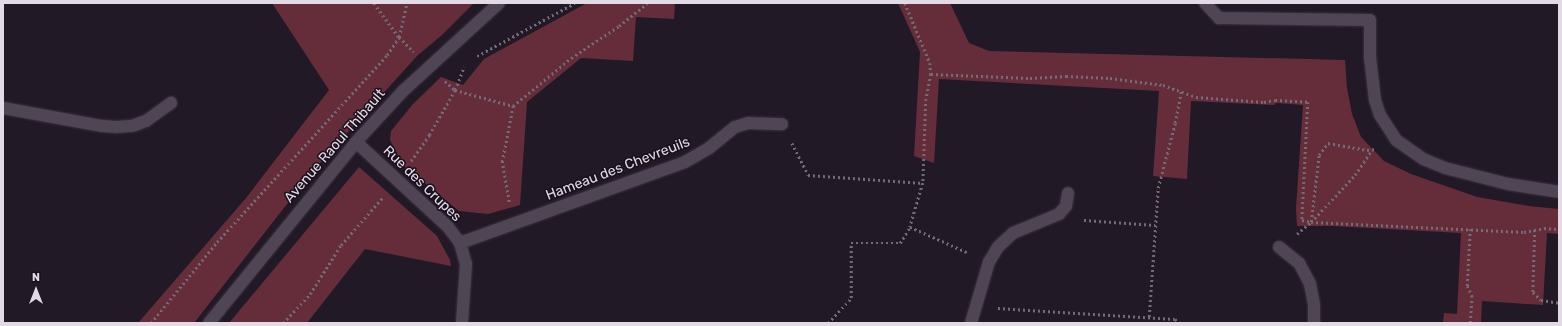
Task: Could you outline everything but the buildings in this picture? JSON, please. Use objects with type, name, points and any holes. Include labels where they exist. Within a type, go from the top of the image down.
[{"type":"street","name":"Avenue Raoul Thibault","points":[[209,323],[356,142],[403,91],[499,3]]},
{"type":"street","points":[[1205,3],[1220,18],[1370,20],[1370,57],[1375,100],[1380,115],[1396,140],[1424,159],[1445,168],[1508,184],[1559,192]]},
{"type":"street","points":[[3,108],[116,127],[132,126],[146,121],[171,103]]},
{"type":"street","name":"Hameau des Chevreuils","points":[[460,243],[685,162],[709,148],[736,127],[748,123],[782,124]]},
{"type":"street","name":"Rue des Crupes","points":[[356,142],[448,227],[460,243],[466,264],[462,323]]},
{"type":"street","points":[[971,323],[989,262],[998,247],[1013,233],[1059,214],[1066,206],[1068,194]]},
{"type":"street","points":[[1280,247],[1299,263],[1310,284],[1314,305],[1314,323]]},
{"type":"path","points":[[374,3],[399,37],[454,90],[513,106]]},
{"type":"path","points":[[151,323],[217,242],[387,55],[399,37],[407,3]]},
{"type":"path","points":[[472,60],[490,48],[575,3]]},
{"type":"path","points":[[514,224],[505,187],[502,162],[513,106],[571,58],[619,26],[648,3]]},
{"type":"path","points":[[828,323],[851,298],[851,243],[900,243],[910,227],[923,183],[926,99],[930,74],[930,63],[905,3]]},
{"type":"path","points":[[283,323],[310,294],[341,245],[397,180],[429,136],[454,90],[466,64]]},
{"type":"path","points":[[930,74],[1030,78],[1066,76],[1110,78],[1163,85],[1196,97],[1257,102],[1275,100],[1308,102],[1302,220],[1311,222],[1524,232],[1544,228],[1559,229]]},
{"type":"path","points":[[1149,317],[1158,188],[1175,123],[1181,91]]},
{"type":"path","points":[[782,124],[808,175],[923,183]]},
{"type":"path","points":[[1311,222],[1355,175],[1373,150],[1396,140]]},
{"type":"path","points":[[1311,222],[1319,155],[1328,143],[1373,150]]},
{"type":"path","points":[[1059,214],[1082,220],[1155,224]]},
{"type":"path","points":[[910,227],[989,262]]},
{"type":"path","points":[[1470,229],[1467,286],[1472,296],[1470,323]]},
{"type":"path","points":[[1535,230],[1533,292],[1541,300],[1559,303]]},
{"type":"path","points":[[975,307],[1175,319],[1181,323]]},
{"type":"shaded area","points":[[272,3],[474,3],[442,35],[417,56],[312,172],[194,323],[138,323],[246,198],[329,90]]},
{"type":"shaded area","points":[[587,3],[675,3],[674,19],[636,17],[633,61],[581,58],[527,102],[520,205],[488,214],[459,211],[406,168],[400,160],[390,140],[391,131],[413,104],[441,77],[463,85],[484,59]]},
{"type":"shaded area","points":[[898,3],[950,3],[969,43],[989,51],[1345,60],[1347,88],[1352,114],[1361,137],[1384,161],[1411,174],[1477,197],[1529,206],[1559,209],[1559,234],[1547,233],[1543,305],[1482,301],[1481,323],[1443,323],[1444,313],[1457,314],[1461,233],[1333,226],[1297,226],[1296,208],[1303,105],[1191,101],[1187,179],[1153,176],[1159,91],[939,79],[934,163],[914,156],[920,52]]},
{"type":"shaded area","points":[[359,167],[437,236],[450,260],[451,266],[365,249],[307,323],[229,323]]}]
